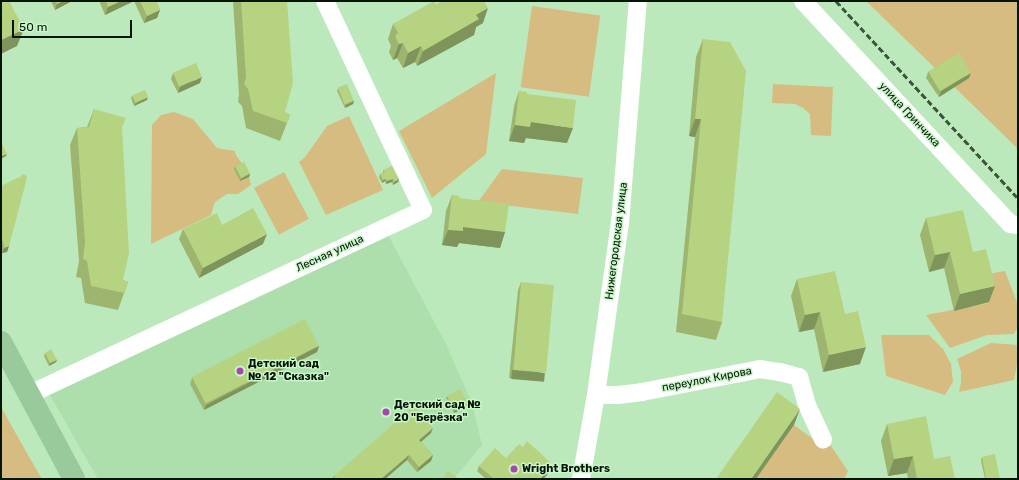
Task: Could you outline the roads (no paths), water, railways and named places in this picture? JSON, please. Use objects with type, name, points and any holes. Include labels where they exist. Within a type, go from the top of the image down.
[{"type":"main road","points":[[1,342],[74,479]]},
{"type":"street","name":"Лесная улица","points":[[28,395],[423,210],[325,1]]},
{"type":"street","name":"Нижегородская улица","points":[[581,479],[596,395],[620,216],[638,1]]},
{"type":"street","name":"улица Гринчика","points":[[803,1],[1010,224],[1018,226]]},
{"type":"street","name":"переулок Кирова","points":[[596,395],[618,395],[642,392],[760,370],[780,372],[799,377],[807,404],[823,439]]},
{"type":"railway","points":[[836,1],[1018,198]]},
{"type":"place","name":"Детский сад № 12 \"Сказка\"","points":[[240,371]]},
{"type":"place","name":"Детский сад № 20 \"Берёзка\"","points":[[386,412]]},
{"type":"place","name":"Wright Brothers","points":[[514,469]]}]
